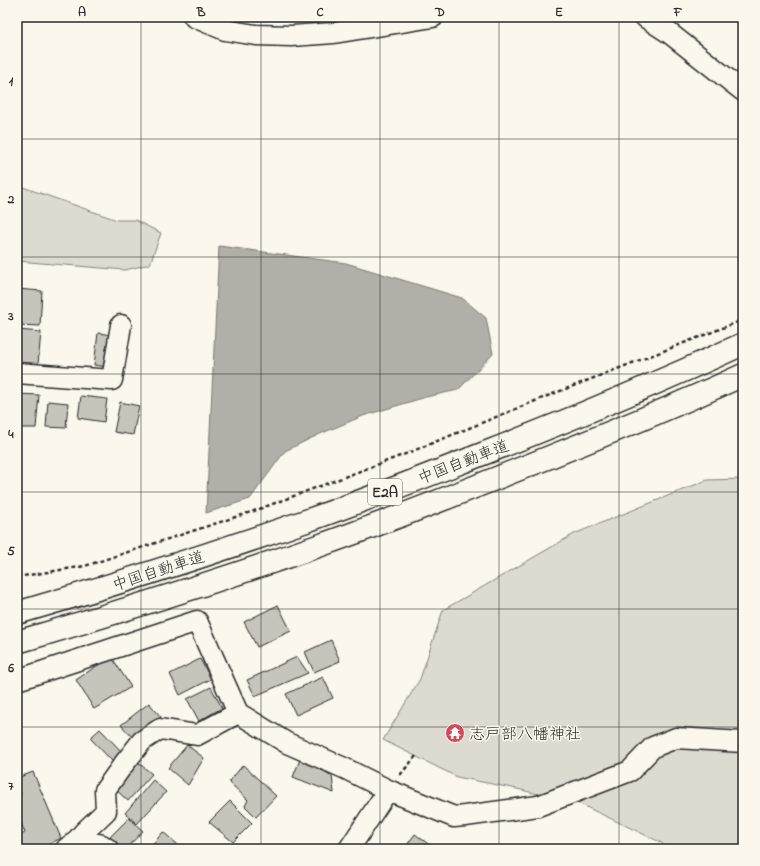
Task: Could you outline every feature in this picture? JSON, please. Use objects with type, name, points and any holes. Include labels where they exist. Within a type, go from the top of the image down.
[{"type":"highway","name":"中国自動車道","points":[[17,613],[178,564],[308,520],[434,473],[548,428],[678,374],[743,344]]},
{"type":"highway","name":"中国自動車道","points":[[17,642],[191,588],[329,542],[568,450],[743,375]]},
{"type":"street","points":[[194,17],[225,30],[256,35],[291,36],[334,33],[433,17]]},
{"type":"street","points":[[645,17],[668,32],[743,91]]},
{"type":"street","points":[[17,373],[112,380],[121,326]]},
{"type":"street","points":[[17,680],[197,621],[238,713],[287,743],[344,768],[388,790],[454,816],[465,816],[538,806],[630,771],[653,747],[676,738],[743,742]]},
{"type":"street","points":[[72,844],[106,811],[105,790],[142,741],[160,729],[197,735],[238,713]]},
{"type":"street","points":[[349,849],[388,790]]},
{"type":"street","points":[[72,844],[102,844],[108,849]]},
{"type":"path","points":[[17,577],[85,566],[254,511],[408,454],[545,397],[743,320]]},
{"type":"path","points":[[388,790],[416,756]]},
{"type":"shaded area","points":[[17,185],[117,220],[135,220],[161,233],[150,264],[125,270],[17,261]]},
{"type":"shaded area","points":[[219,246],[346,263],[462,298],[486,318],[493,354],[458,390],[426,397],[363,416],[285,451],[250,499],[206,513]]},
{"type":"shaded area","points":[[743,479],[743,849],[665,849],[662,843],[580,804],[457,777],[383,740],[420,679],[443,610],[574,534],[707,480]]},
{"type":"building","points":[[17,289],[42,291],[40,326],[17,325]]},
{"type":"building","points":[[18,330],[41,332],[38,364],[17,362]]},
{"type":"building","points":[[98,333],[112,335],[108,367],[94,365]]},
{"type":"building","points":[[17,394],[39,395],[36,428],[17,428]]},
{"type":"building","points":[[81,396],[107,399],[104,422],[78,418]]},
{"type":"building","points":[[48,401],[68,403],[66,428],[46,427]]},
{"type":"building","points":[[120,402],[139,406],[133,435],[114,432]]},
{"type":"building","points":[[278,605],[291,631],[257,647],[244,622]]},
{"type":"building","points":[[331,640],[340,661],[314,672],[305,652]]},
{"type":"building","points":[[111,656],[131,687],[94,709],[76,680]]},
{"type":"building","points":[[297,657],[308,673],[255,696],[247,680]]},
{"type":"building","points":[[200,659],[211,679],[180,695],[170,674]]},
{"type":"building","points":[[323,677],[333,698],[296,715],[286,694]]},
{"type":"building","points":[[211,687],[222,708],[199,721],[187,699]]},
{"type":"building","points":[[149,703],[161,717],[134,739],[121,725]]},
{"type":"building","points":[[100,729],[122,752],[113,762],[90,738]]},
{"type":"building","points":[[187,745],[204,758],[188,785],[168,768]]},
{"type":"building","points":[[301,757],[332,776],[334,793],[293,777]]},
{"type":"building","points":[[135,760],[152,774],[128,801],[111,785]]},
{"type":"building","points":[[243,765],[276,796],[256,817],[245,806],[248,800],[229,782]]},
{"type":"building","points":[[33,772],[61,838],[40,849],[17,849],[17,837],[25,833],[17,813],[17,796],[21,794],[17,786],[17,778]]},
{"type":"building","points":[[153,780],[166,792],[137,824],[125,813]]},
{"type":"building","points":[[230,801],[252,823],[233,842],[209,822]]},
{"type":"building","points":[[129,818],[143,831],[126,849],[117,849],[107,840]]},
{"type":"building","points":[[163,832],[183,849],[149,849]]},
{"type":"building","points":[[415,834],[435,849],[404,849]]},
{"type":"place","name":"志戸部八幡神社","points":[[455,733]]}]
